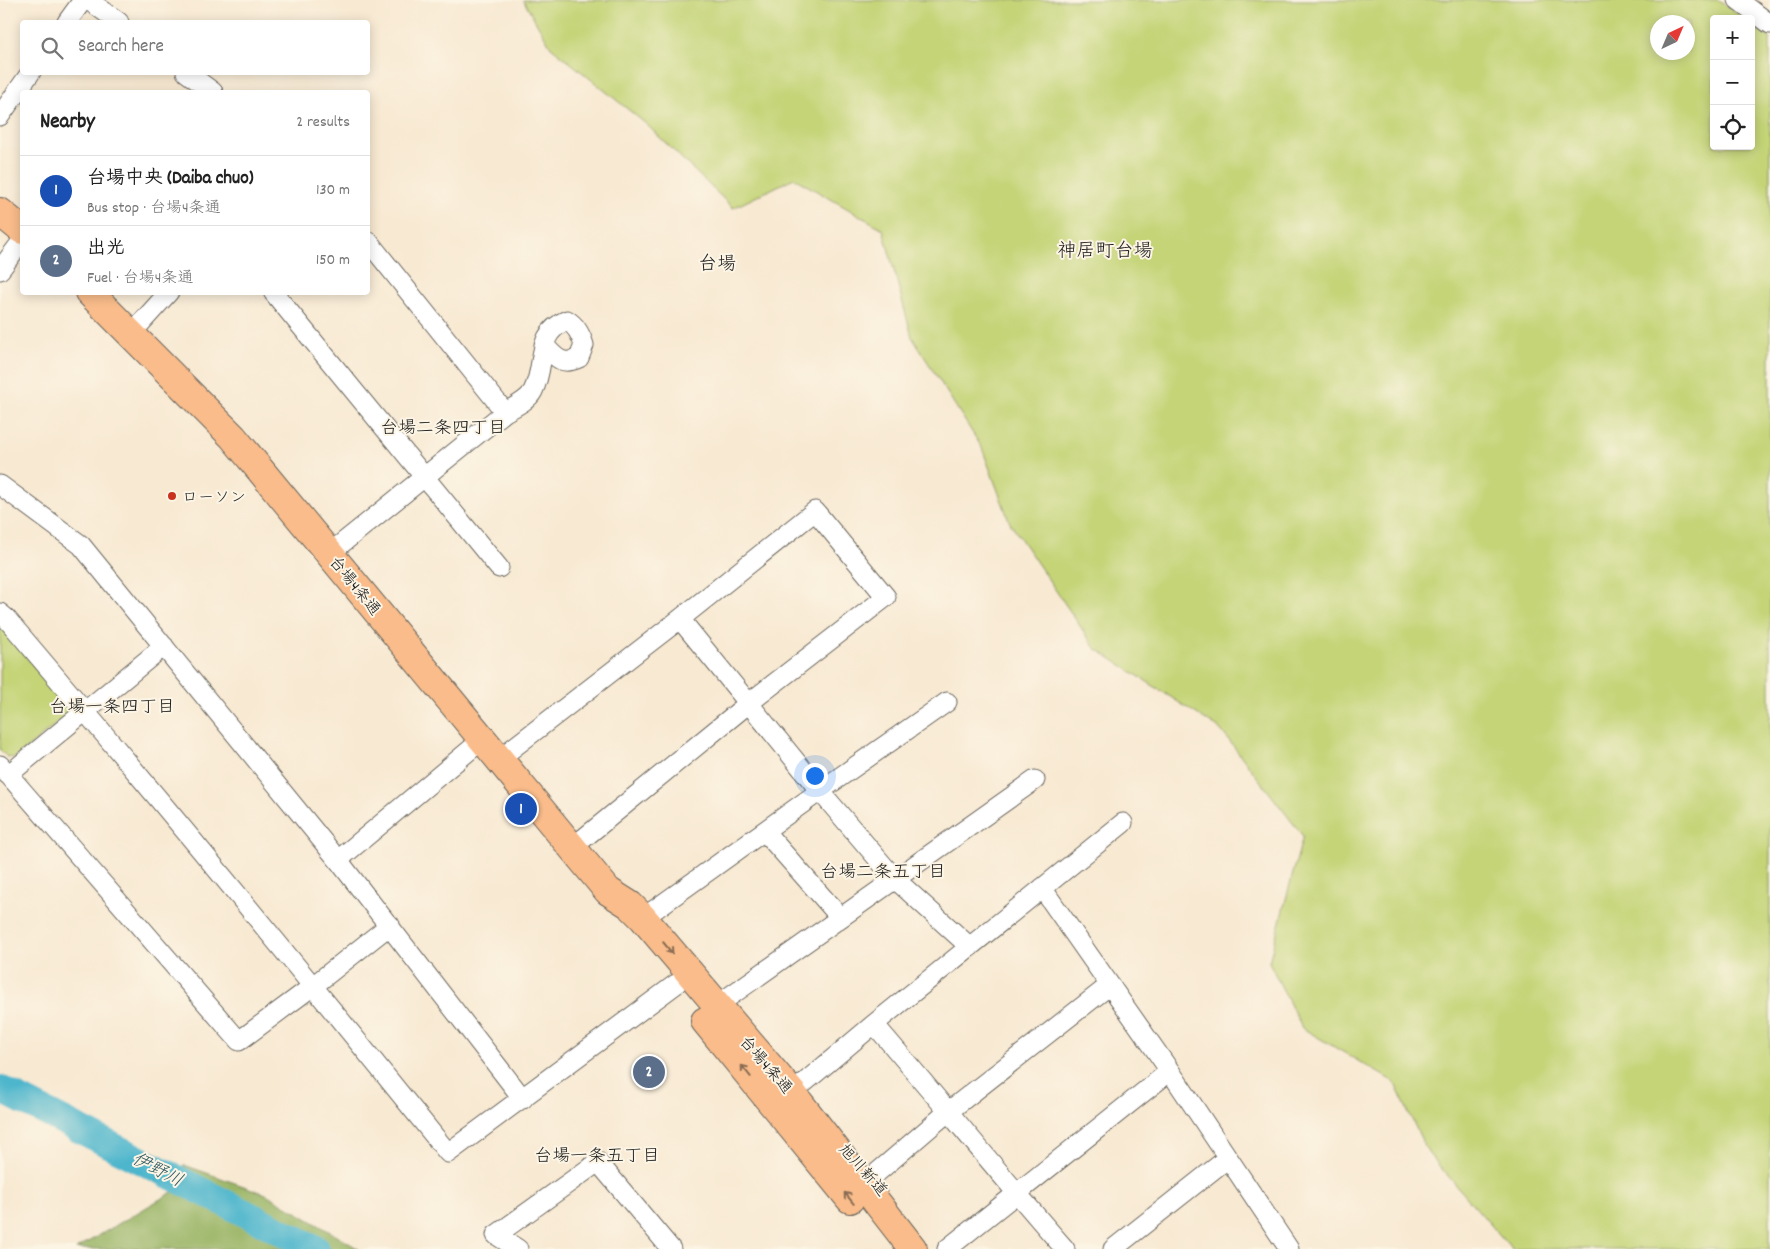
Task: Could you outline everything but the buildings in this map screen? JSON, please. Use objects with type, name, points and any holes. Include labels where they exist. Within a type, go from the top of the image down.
[{"type":"highway","points":[[0,212],[20,228]]},
{"type":"highway","name":"台場4条通","points":[[92,295],[233,437],[608,891],[630,905],[643,918],[792,1093],[913,1249]]},
{"type":"highway","name":"台場4条通","points":[[608,891],[614,914],[676,984],[891,1249]]},
{"type":"highway","name":"旭川新道","points":[[792,1093],[872,1177],[932,1249]]},
{"type":"street","points":[[68,20],[83,0]]},
{"type":"street","points":[[88,0],[116,20]]},
{"type":"street","points":[[1738,0],[1770,24]]},
{"type":"street","points":[[0,116],[29,75]]},
{"type":"street","points":[[190,75],[210,90]]},
{"type":"street","points":[[370,243],[505,412]]},
{"type":"street","points":[[0,270],[20,244]]},
{"type":"street","points":[[131,334],[166,295]]},
{"type":"street","points":[[275,295],[499,568]]},
{"type":"street","points":[[330,553],[505,412],[521,403],[533,392],[544,345]]},
{"type":"street","points":[[0,485],[80,545],[390,925],[523,1099]]},
{"type":"street","points":[[338,860],[491,749],[680,619],[816,511],[886,597],[749,703],[573,847]]},
{"type":"street","points":[[0,613],[86,712],[313,986],[448,1153],[676,984]]},
{"type":"street","points":[[680,619],[820,791],[895,879],[970,947]]},
{"type":"street","points":[[164,646],[86,712],[4,770],[239,1041],[390,925]]},
{"type":"street","points":[[643,918],[947,702]]},
{"type":"street","points":[[716,1006],[1035,780]]},
{"type":"street","points":[[792,1093],[874,1024],[1123,823]]},
{"type":"street","points":[[765,832],[840,917]]},
{"type":"street","points":[[1042,888],[1170,1071],[1286,1248]]},
{"type":"street","points":[[872,1177],[949,1111],[1110,985]]},
{"type":"street","points":[[874,1024],[1065,1249]]},
{"type":"street","points":[[948,1249],[1170,1071]]},
{"type":"street","points":[[1114,1249],[1228,1158]]},
{"type":"street","points":[[518,1249],[496,1235],[598,1162],[670,1249]]},
{"type":"green space","points":[[523,0],[1719,0],[1739,15],[1710,15],[1710,150],[1755,150],[1755,27],[1770,38],[1770,1249],[1512,1249],[1428,1153],[1394,1082],[1302,1028],[1269,962],[1303,836],[1220,729],[1095,648],[1010,523],[982,448],[912,337],[883,229],[794,178],[733,208],[646,124],[551,47]]},
{"type":"green space","points":[[0,626],[68,706],[67,715],[15,758],[7,757],[0,750]]},
{"type":"green space","points":[[184,1165],[266,1194],[359,1249],[76,1249],[174,1191]]},
{"type":"waterway","name":"伊野川","points":[[0,1089],[316,1249]]},
{"type":"place","name":"ローソン","points":[[172,496]]},
{"type":"place","name":"台場中央 (Daiba chuo)","points":[[521,809]]},
{"type":"place","name":"出光","points":[[649,1072]]},
{"type":"district","name":"神居町台場","points":[[1105,249]]},
{"type":"district","name":"台場","points":[[717,262]]},
{"type":"district","name":"台場二条四丁目","points":[[443,427]]},
{"type":"district","name":"台場一条四丁目","points":[[112,706]]},
{"type":"district","name":"台場二条五丁目","points":[[883,871]]},
{"type":"district","name":"台場一条五丁目","points":[[597,1155]]}]
